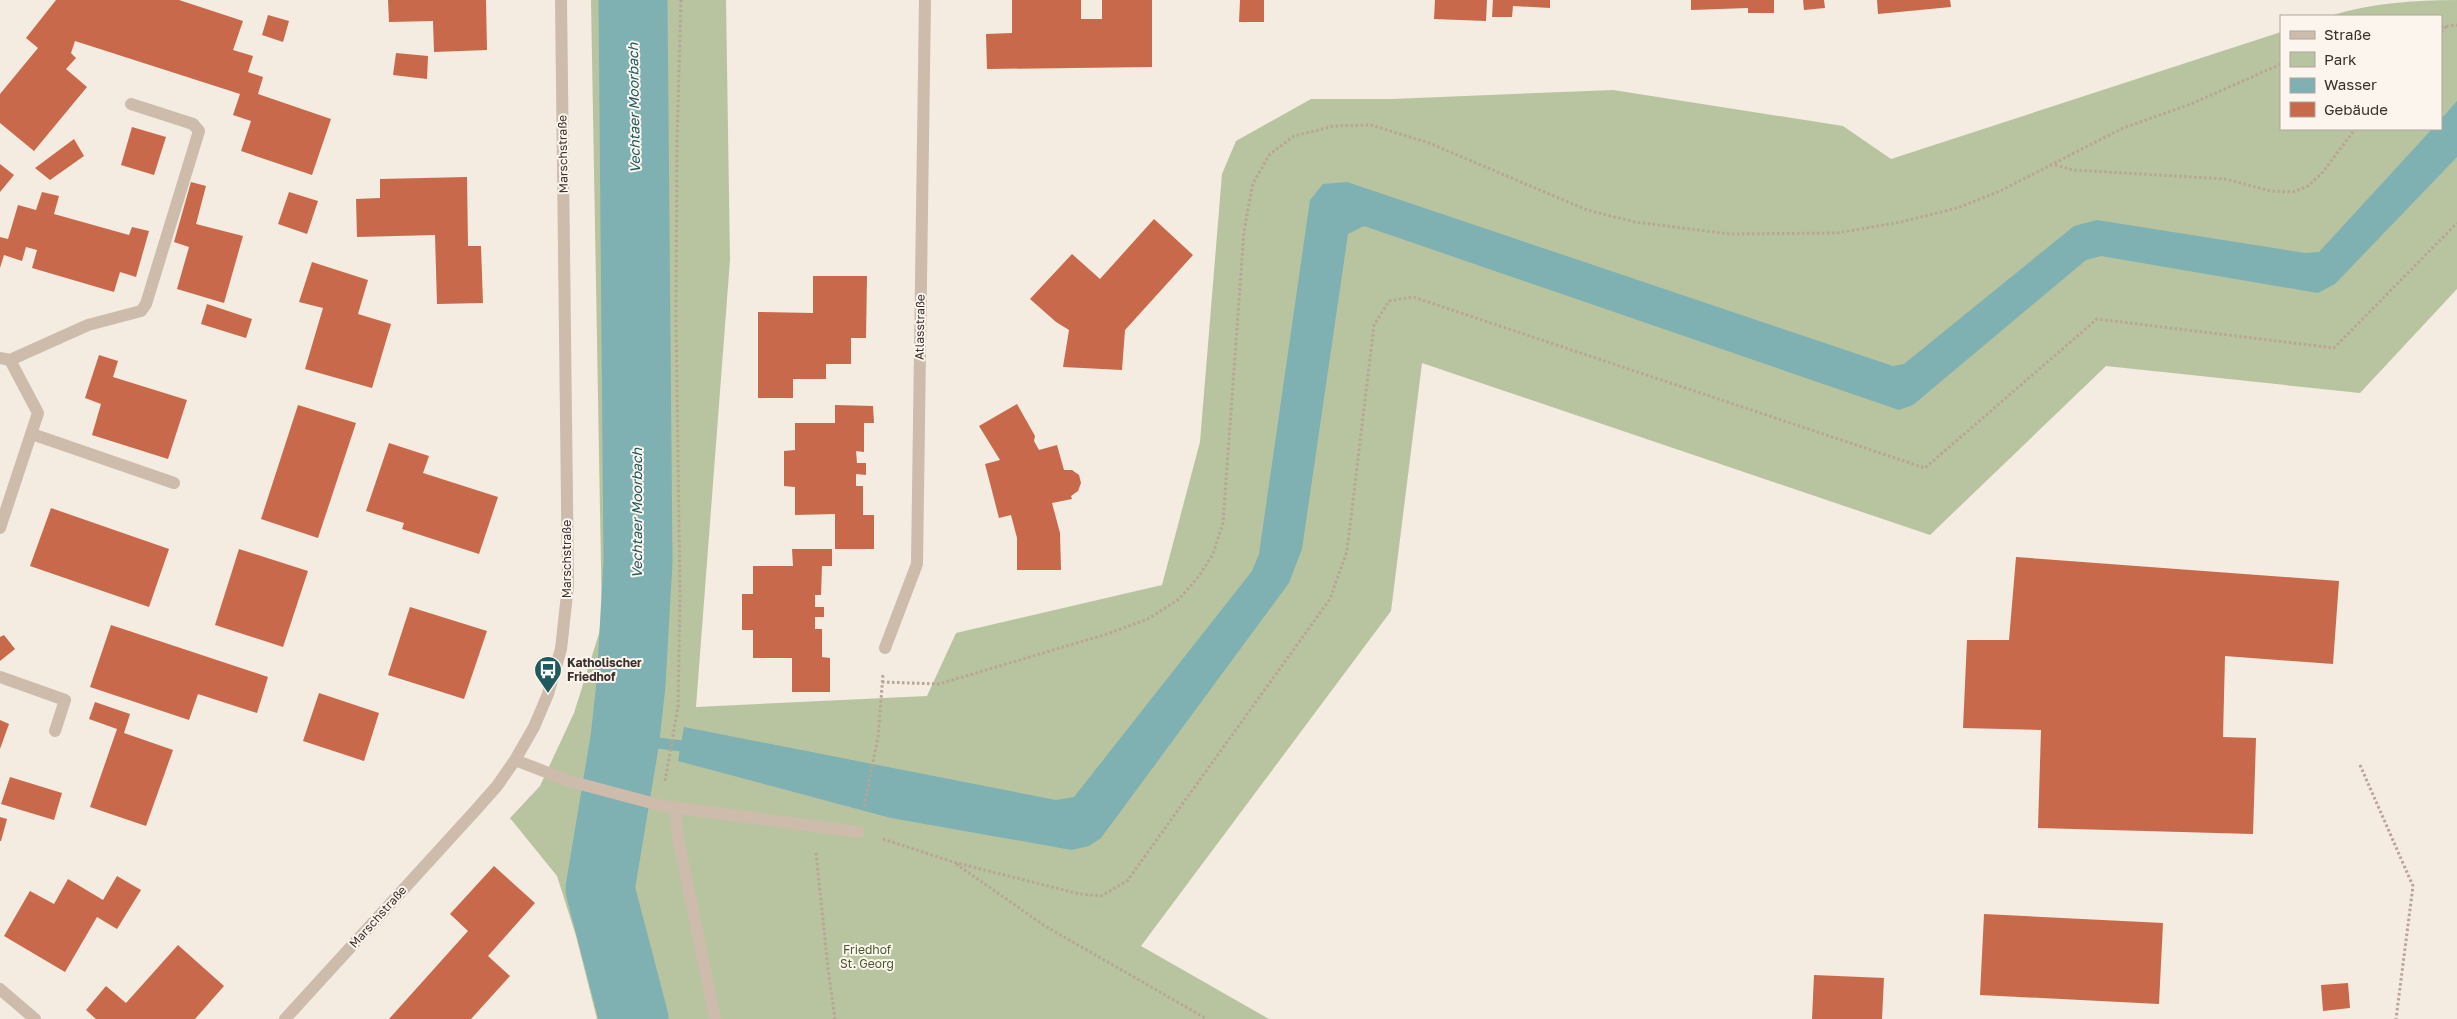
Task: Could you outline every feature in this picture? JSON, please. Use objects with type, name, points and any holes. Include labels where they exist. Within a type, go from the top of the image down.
[{"type":"street","name":"Marschstraße","points":[[285,1019],[497,786],[534,727],[548,694],[561,649],[567,610],[561,0]]},
{"type":"street","name":"Atlasstraße","points":[[885,648],[917,564],[925,0]]},
{"type":"street","points":[[0,528],[38,413],[5,359],[88,325],[141,311],[146,304],[199,131],[193,124],[132,104]]},
{"type":"street","points":[[32,434],[174,484]]},
{"type":"street","points":[[0,677],[65,700],[55,731]]},
{"type":"street","points":[[515,760],[569,781],[675,808],[816,827],[860,825]]},
{"type":"street","points":[[675,808],[678,838],[715,1019]]},
{"type":"street","points":[[0,989],[35,1019]]},
{"type":"path","points":[[664,783],[678,706],[680,595],[676,200],[681,0]]},
{"type":"path","points":[[2442,26],[2457,25]]},
{"type":"path","points":[[2442,31],[2447,26]]},
{"type":"path","points":[[882,682],[939,684],[1107,634],[1148,619],[1179,598],[1199,576],[1213,554],[1224,523],[1244,231],[1253,183],[1270,154],[1294,136],[1334,126],[1371,125],[1429,143],[1587,210],[1635,222],[1730,234],[1837,233],[1901,222],[1957,208],[2000,192],[2055,165],[2122,128],[2191,104],[2280,64]]},
{"type":"path","points":[[2055,165],[2073,170],[2225,179],[2271,190],[2293,192],[2308,186],[2323,172],[2354,130]]},
{"type":"path","points":[[885,648],[878,736],[860,825],[954,862],[1080,894],[1101,896],[1127,881],[1330,599],[1347,551],[1374,325],[1389,301],[1413,297],[1925,468],[2097,319],[2334,348],[2457,223]]},
{"type":"path","points":[[2360,765],[2413,886],[2396,1019]]},
{"type":"path","points":[[816,827],[816,864],[835,1019]]},
{"type":"path","points":[[954,862],[1045,926],[1207,1019]]},
{"type":"green space","name":"Friedhof St. Georg","points":[[591,0],[726,0],[730,260],[696,707],[927,696],[956,633],[1162,585],[1200,442],[1222,174],[1236,141],[1311,99],[1392,99],[1613,90],[1843,126],[1891,159],[2280,32],[2280,130],[2442,130],[2442,15],[2334,15],[2393,3],[2457,0],[2457,289],[2360,393],[2106,366],[1930,535],[1422,363],[1391,611],[1141,946],[1269,1019],[597,1019],[576,936],[557,876],[510,818],[540,786],[574,713],[602,624]]},
{"type":"water","points":[[2457,101],[2457,157],[2335,284],[2318,293],[2101,256],[2086,260],[1913,405],[1899,410],[1364,226],[1348,234],[1302,549],[1289,583],[1101,838],[1089,846],[1072,850],[891,818],[678,761],[684,727],[1056,800],[1074,797],[1252,571],[1259,554],[1310,200],[1323,184],[1347,182],[1893,366],[1904,364],[2074,226],[2097,220],[2305,253],[2319,252],[2431,130],[2442,130],[2442,118]]},
{"type":"building","points":[[56,0],[179,0],[243,21],[233,50],[253,56],[248,72],[263,77],[258,94],[331,119],[312,175],[241,151],[251,121],[233,115],[240,94],[75,41],[71,53],[76,58],[66,69],[87,87],[34,151],[0,123],[0,94],[38,48],[26,38]]},
{"type":"building","points":[[388,0],[486,0],[487,50],[434,52],[433,21],[389,22]]},
{"type":"building","points":[[1012,0],[1081,0],[1081,19],[1102,19],[1102,0],[1152,0],[1152,67],[987,69],[986,34],[1012,33]]},
{"type":"building","points":[[1240,0],[1264,0],[1264,22],[1239,22]]},
{"type":"building","points":[[1435,0],[1487,0],[1486,21],[1434,19]]},
{"type":"building","points":[[1493,0],[1550,0],[1550,8],[1513,6],[1512,17],[1492,17]]},
{"type":"building","points":[[1691,0],[1774,0],[1774,13],[1748,13],[1748,8],[1691,10]]},
{"type":"building","points":[[1803,0],[1824,0],[1825,8],[1804,10]]},
{"type":"building","points":[[1877,0],[1950,0],[1951,7],[1878,14]]},
{"type":"building","points":[[268,15],[289,21],[283,42],[262,35]]},
{"type":"building","points":[[396,53],[428,56],[427,79],[393,75]]},
{"type":"building","points":[[132,127],[166,137],[154,175],[121,165]]},
{"type":"building","points":[[74,139],[84,156],[50,180],[35,168]]},
{"type":"building","points":[[0,164],[14,175],[0,192]]},
{"type":"building","points":[[467,177],[468,246],[481,246],[483,303],[437,304],[435,235],[357,237],[356,199],[380,198],[380,179]]},
{"type":"building","points":[[191,182],[206,186],[196,224],[243,236],[224,303],[177,289],[189,247],[174,242]]},
{"type":"building","points":[[42,192],[59,196],[54,214],[129,235],[132,227],[149,231],[136,277],[120,272],[114,292],[32,268],[37,250],[26,247],[22,261],[4,255],[0,268],[0,237],[8,239],[18,205],[36,210]]},
{"type":"building","points":[[289,192],[318,201],[307,234],[278,224]]},
{"type":"building","points":[[1154,219],[1193,255],[1125,330],[1122,370],[1063,367],[1069,330],[1056,322],[1030,299],[1072,254],[1100,279]]},
{"type":"building","points":[[312,262],[368,280],[358,314],[391,324],[372,388],[305,369],[323,308],[299,302]]},
{"type":"building","points":[[813,276],[867,276],[866,338],[851,338],[851,364],[826,364],[826,379],[793,379],[793,398],[758,398],[758,312],[813,313]]},
{"type":"building","points":[[207,304],[252,319],[246,338],[201,324]]},
{"type":"building","points":[[99,355],[118,361],[113,377],[187,400],[168,459],[92,435],[101,404],[85,398]]},
{"type":"building","points":[[1017,404],[1035,436],[1034,441],[1039,450],[1057,445],[1064,470],[1072,470],[1079,475],[1081,483],[1078,491],[1071,496],[1072,499],[1052,503],[1060,533],[1061,570],[1017,570],[1017,538],[1011,515],[999,518],[985,464],[1000,460],[979,426]]},
{"type":"building","points":[[298,405],[356,423],[318,538],[261,519]]},
{"type":"building","points":[[835,405],[873,406],[874,423],[864,423],[864,452],[856,451],[857,463],[866,463],[866,475],[856,474],[856,486],[863,486],[863,515],[874,515],[874,549],[835,549],[835,514],[795,515],[795,487],[784,486],[784,451],[795,450],[795,423],[835,423]]},
{"type":"building","points":[[389,443],[429,456],[423,473],[498,497],[479,554],[402,529],[404,523],[366,511]]},
{"type":"building","points":[[51,508],[169,549],[149,607],[30,566]]},
{"type":"building","points":[[239,549],[308,571],[283,647],[215,625]]},
{"type":"building","points":[[792,549],[832,549],[832,566],[822,566],[821,595],[815,595],[815,607],[824,607],[824,617],[815,617],[815,629],[822,629],[822,657],[830,658],[830,692],[792,692],[792,658],[753,658],[753,630],[742,630],[742,594],[753,594],[753,566],[793,566]]},
{"type":"building","points":[[2016,557],[2339,581],[2333,664],[2225,656],[2223,737],[2256,738],[2253,834],[2038,828],[2041,730],[1963,728],[1967,640],[2009,640]]},
{"type":"building","points":[[410,607],[487,631],[464,699],[388,675]]},
{"type":"building","points":[[111,625],[268,677],[257,713],[198,694],[189,720],[90,687]]},
{"type":"building","points":[[4,635],[15,649],[0,661],[0,637]]},
{"type":"building","points":[[319,693],[379,713],[364,761],[303,741]]},
{"type":"building","points":[[95,702],[130,714],[124,733],[173,750],[146,826],[90,807],[117,729],[89,719]]},
{"type":"building","points":[[0,720],[9,724],[0,749]]},
{"type":"building","points":[[10,777],[62,793],[54,820],[1,804]]},
{"type":"building","points":[[0,817],[7,819],[1,841],[0,841]]},
{"type":"building","points":[[494,866],[535,903],[488,956],[510,976],[471,1019],[389,1019],[468,931],[450,914]]},
{"type":"building","points":[[117,876],[141,890],[117,929],[97,917],[65,972],[4,936],[30,891],[54,904],[68,879],[103,900]]},
{"type":"building","points":[[1984,914],[2163,923],[2159,1004],[1980,995]]},
{"type":"building","points":[[178,945],[224,986],[195,1019],[96,1019],[86,1010],[106,986],[126,1003]]},
{"type":"building","points":[[1814,975],[1884,978],[1882,1019],[1812,1019]]},
{"type":"building","points":[[2348,983],[2350,1008],[2323,1011],[2321,985]]},
{"type":"waterway","name":"Vechtaer Moorbach","points":[[633,0],[638,562],[631,684],[625,739],[600,889],[634,1019]]},
{"type":"waterway","points":[[625,739],[682,746]]},
{"type":"place","name":"Katholischer Friedhof","points":[[548,694]]}]
